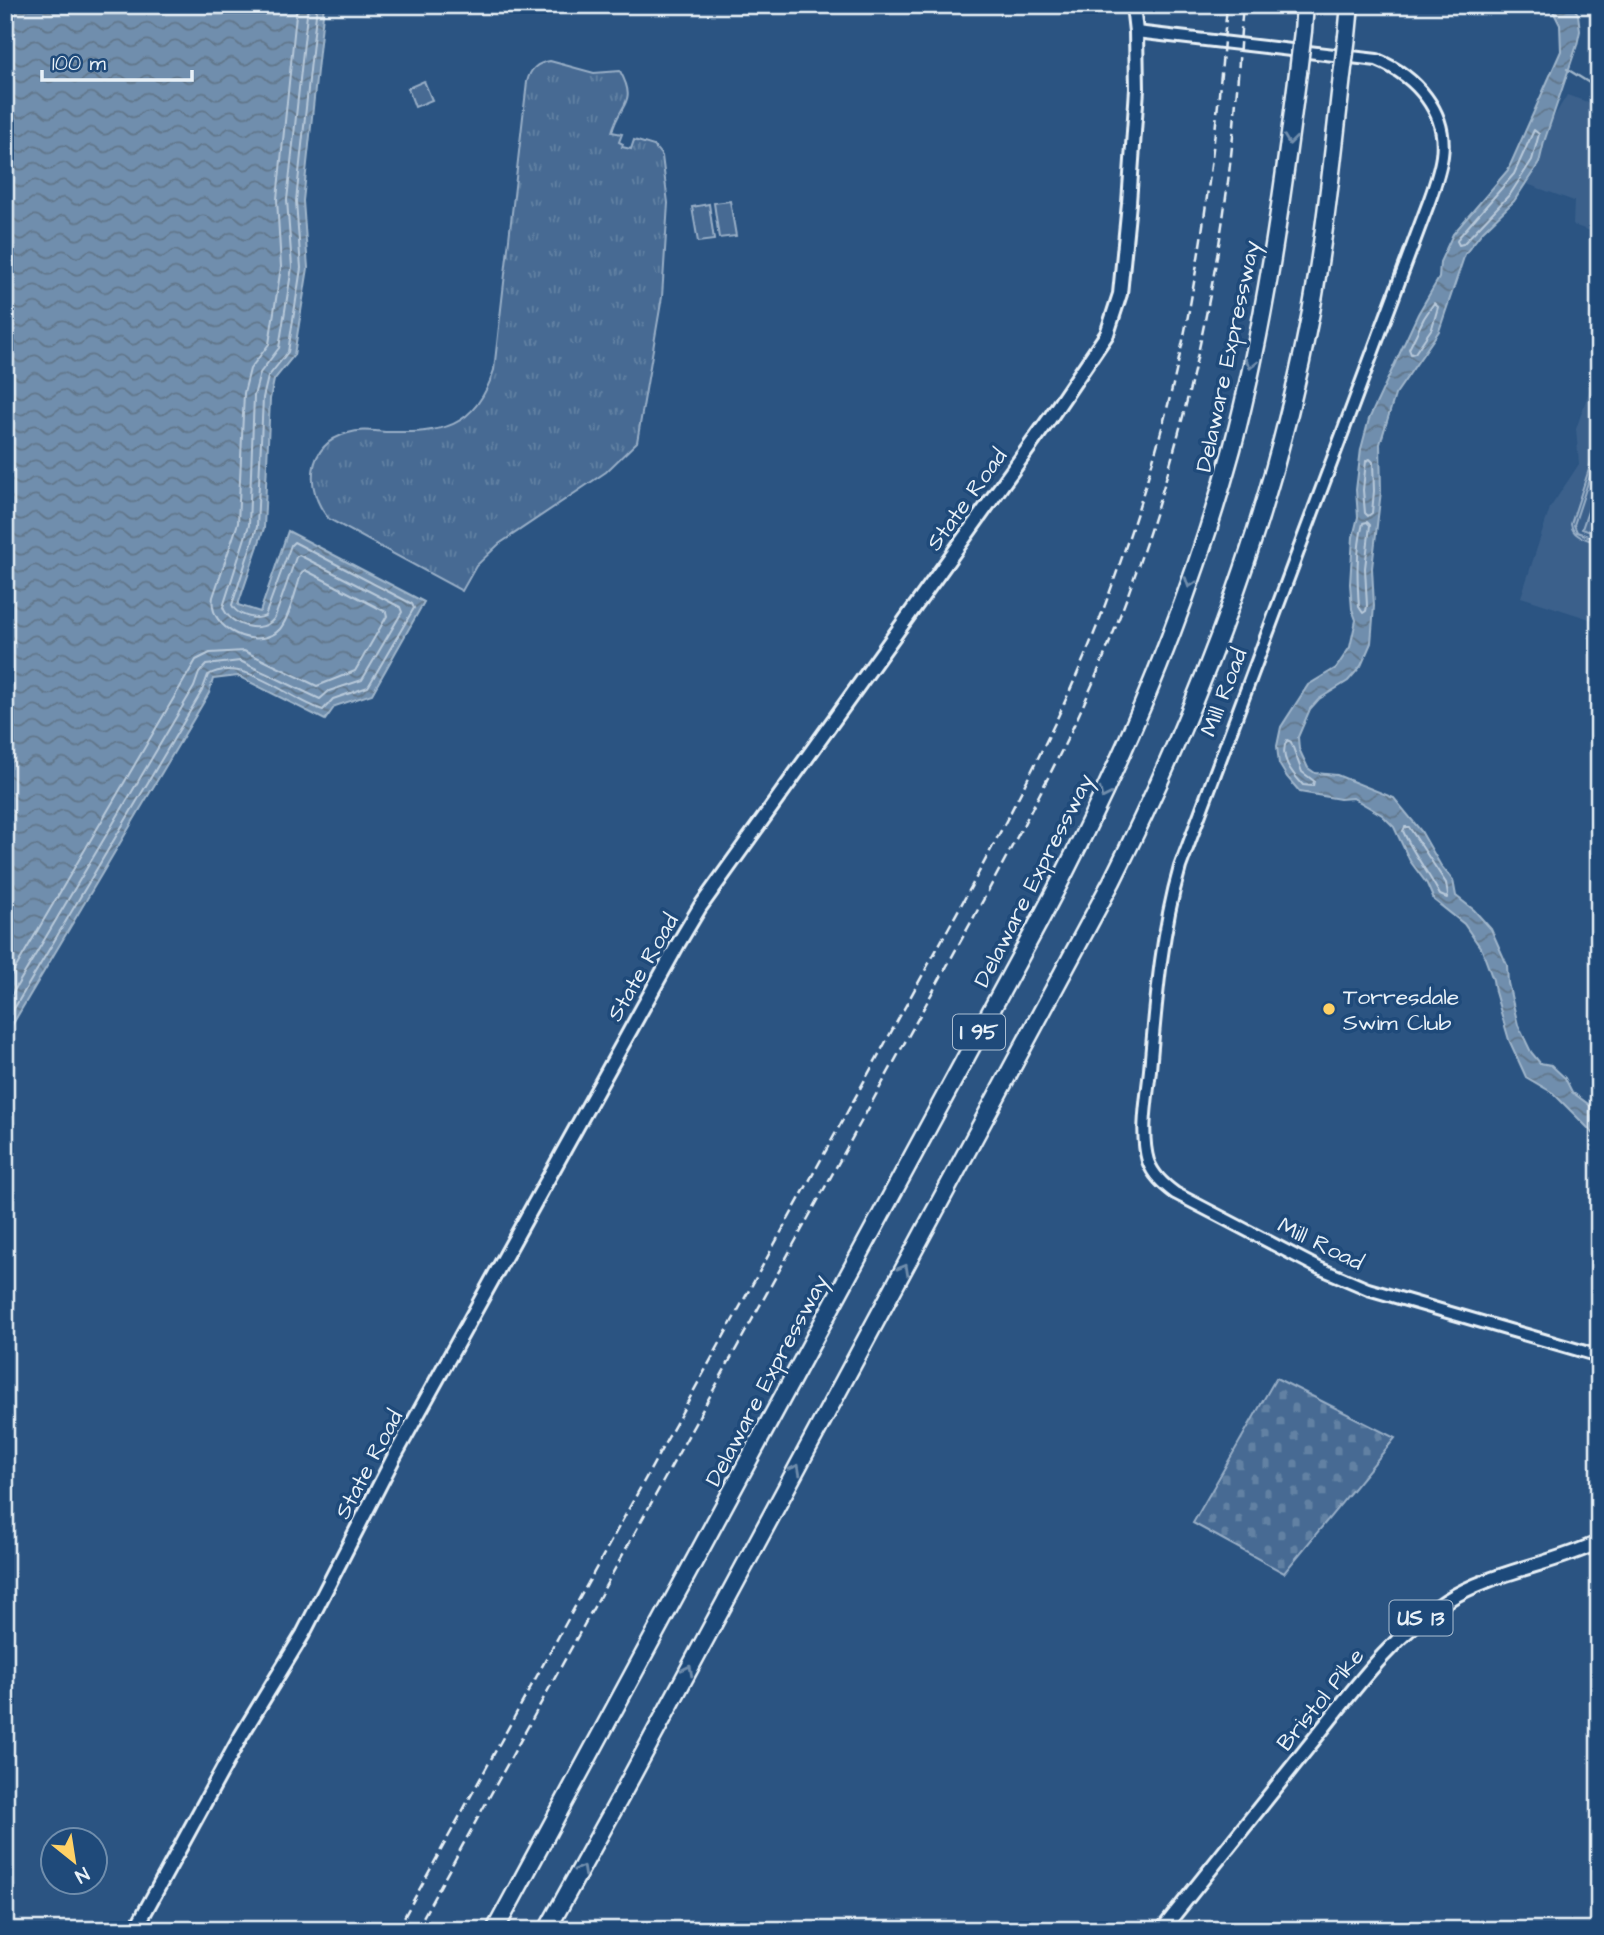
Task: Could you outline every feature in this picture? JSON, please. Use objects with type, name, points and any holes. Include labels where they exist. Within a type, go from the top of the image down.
[{"type":"highway","name":"Delaware Expressway","points":[[495,1930],[1052,896],[1103,797],[1138,718],[1183,603],[1233,445],[1270,275],[1305,5]]},
{"type":"highway","name":"I 95","points":[[547,1930],[1112,881],[1162,779],[1203,680],[1234,595],[1282,441],[1320,260],[1350,5]]},
{"type":"main road","points":[[1133,5],[1136,32]]},
{"type":"main road","name":"State Road","points":[[135,1930],[241,1736],[303,1634],[393,1459],[678,944],[715,887],[1107,334],[1120,294],[1123,270],[1136,89],[1136,32]]},
{"type":"main road","name":"Bristol Pike","points":[[1162,1930],[1366,1675],[1404,1633],[1444,1602],[1475,1585],[1599,1542]]},
{"type":"street","name":"Mill Road","points":[[1136,32],[1377,60],[1400,71],[1420,88],[1437,116],[1443,142],[1440,166],[1430,198],[1180,867],[1158,972],[1144,1129],[1149,1164],[1157,1178],[1175,1193],[1337,1276],[1405,1300],[1599,1356]]},
{"type":"shaded area","points":[[1592,5],[1599,5],[1599,234],[1573,225],[1574,201],[1527,184],[1536,168],[1544,133],[1567,95],[1596,105],[1597,65]]},
{"type":"shaded area","points":[[1599,362],[1599,622],[1521,597],[1550,508],[1579,464],[1576,429]]},
{"type":"green space","points":[[550,61],[594,73],[620,71],[627,97],[612,132],[622,134],[619,142],[623,144],[622,147],[631,149],[634,140],[654,146],[662,156],[668,203],[662,297],[637,442],[606,472],[499,544],[476,566],[462,591],[329,519],[316,495],[313,469],[324,447],[334,439],[357,431],[405,432],[439,429],[466,416],[486,390],[494,370],[527,82],[535,67]]},
{"type":"green space","points":[[424,81],[432,100],[415,107],[408,88]]},
{"type":"green space","points":[[730,201],[736,236],[719,238],[714,203]]},
{"type":"green space","points":[[709,204],[714,240],[698,242],[692,207]]},
{"type":"green space","points":[[1599,439],[1599,449],[1574,525],[1577,532],[1599,540],[1599,543],[1578,535],[1571,524]]},
{"type":"green space","points":[[1599,479],[1599,535],[1582,529]]},
{"type":"green space","points":[[1276,1378],[1395,1438],[1284,1573],[1193,1523]]},
{"type":"water","points":[[5,5],[324,5],[303,201],[308,268],[294,355],[274,380],[270,399],[264,528],[238,605],[260,612],[288,531],[424,602],[372,694],[335,706],[325,720],[238,676],[213,679],[209,693],[5,1037]]},
{"type":"water","points":[[1550,5],[1572,5],[1578,14],[1580,31],[1539,163],[1514,201],[1483,231],[1465,254],[1439,331],[1395,395],[1380,444],[1381,491],[1372,568],[1374,606],[1371,643],[1361,666],[1348,681],[1319,699],[1310,709],[1298,737],[1299,749],[1308,768],[1315,773],[1337,775],[1394,798],[1421,831],[1441,866],[1453,880],[1456,896],[1474,910],[1491,929],[1507,965],[1508,983],[1518,1025],[1531,1052],[1540,1063],[1551,1065],[1565,1078],[1572,1092],[1599,1112],[1599,1139],[1553,1093],[1526,1077],[1509,1040],[1482,950],[1464,924],[1434,900],[1427,884],[1410,861],[1394,827],[1382,815],[1353,798],[1340,799],[1300,792],[1279,764],[1277,746],[1281,727],[1308,685],[1336,668],[1350,647],[1356,620],[1352,609],[1350,584],[1353,537],[1358,517],[1356,490],[1361,449],[1369,419],[1418,314],[1439,278],[1440,262],[1453,234],[1508,170],[1561,51],[1560,25]]},
{"type":"waterway","points":[[1567,69],[1599,89]]},
{"type":"railway","points":[[397,1930],[971,887],[1030,775],[1084,659],[1137,512],[1158,444],[1183,340],[1208,193],[1227,5]]},
{"type":"railway","points":[[416,1930],[986,895],[1049,776],[1092,685],[1151,527],[1198,354],[1217,258],[1228,179],[1243,5]]},
{"type":"place","name":"Torresdale Swim Club","points":[[1329,1009]]}]
